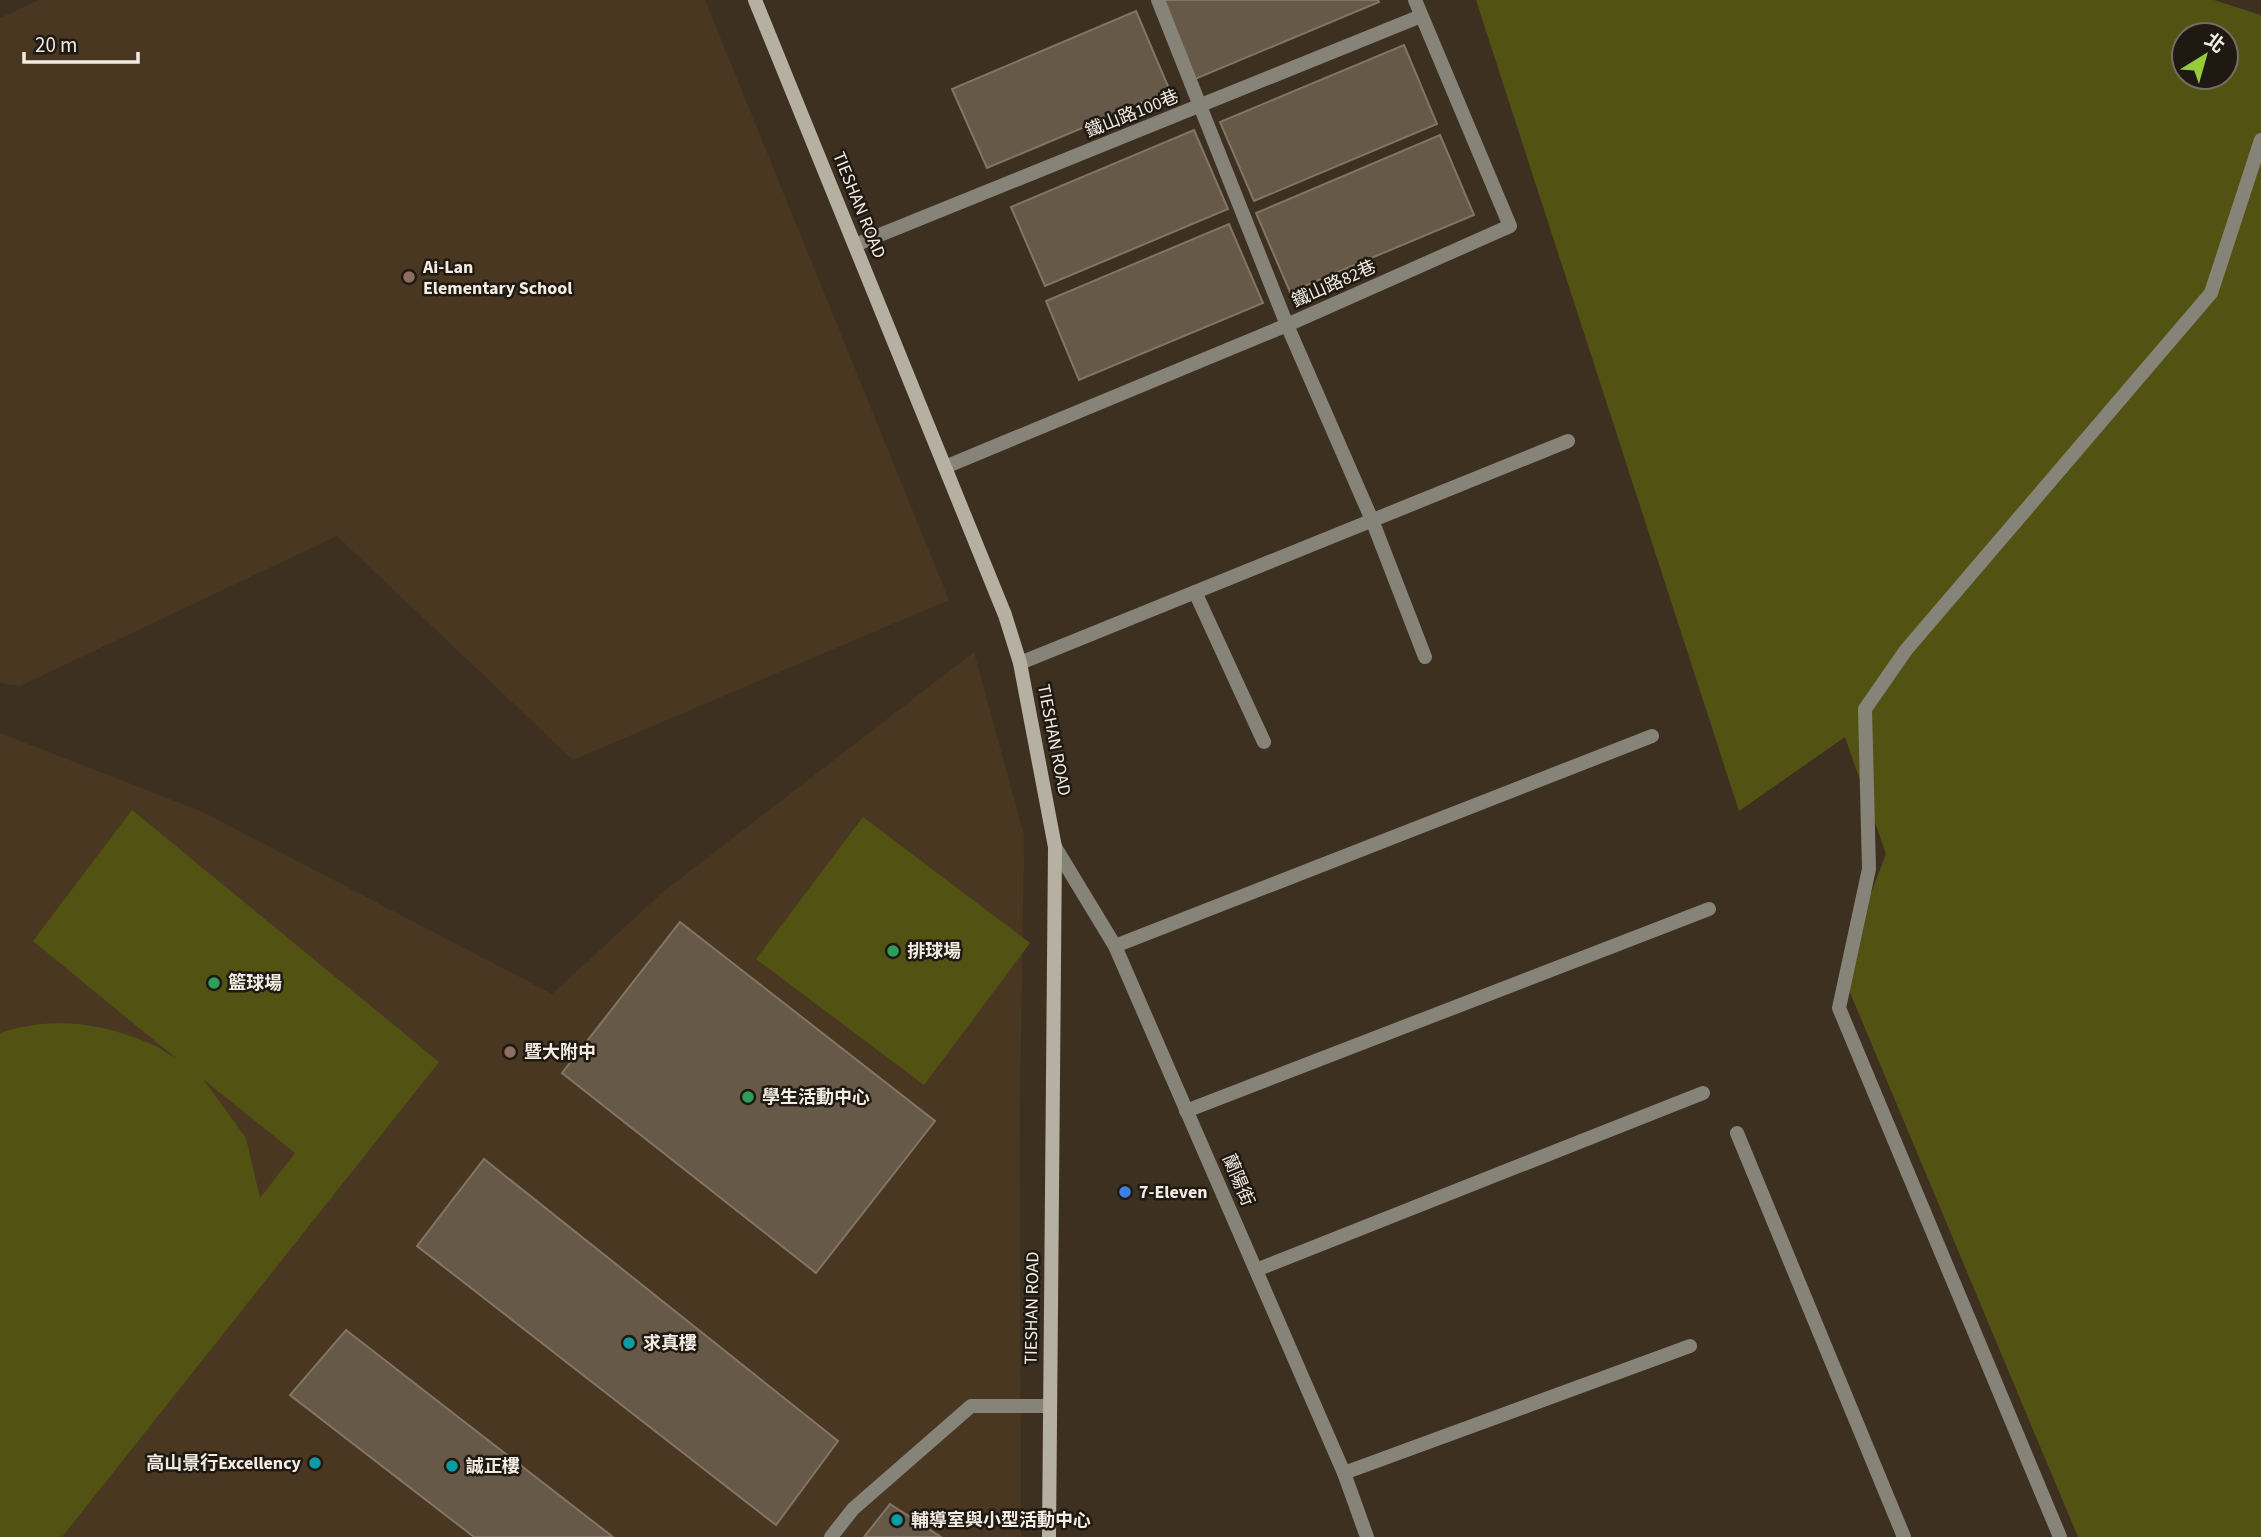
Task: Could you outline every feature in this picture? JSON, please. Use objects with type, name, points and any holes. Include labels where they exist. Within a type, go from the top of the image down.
[{"type":"street","name":"TIESHAN ROAD","points":[[755,0],[1005,615],[1020,663],[1055,847],[1049,1537]]},
{"type":"lane","points":[[1158,0],[1287,325],[1372,520],[1425,657]]},
{"type":"lane","name":"鐵山路82巷","points":[[945,467],[1287,325],[1510,226],[1415,0]]},
{"type":"lane","name":"鐵山路100巷","points":[[855,245],[1421,16]]},
{"type":"lane","points":[[2060,1537],[1839,1008],[1869,869],[1866,709],[1906,650],[2211,293],[2261,140]]},
{"type":"lane","points":[[1020,663],[1568,441]]},
{"type":"lane","points":[[1195,592],[1264,742]]},
{"type":"lane","points":[[1115,946],[1652,736]]},
{"type":"lane","name":"蘭陽街","points":[[1055,847],[1115,946],[1344,1473],[1367,1537]]},
{"type":"lane","points":[[1186,1111],[1709,909]]},
{"type":"lane","points":[[1256,1270],[1703,1093]]},
{"type":"lane","points":[[1737,1133],[1904,1537]]},
{"type":"lane","points":[[1344,1473],[1690,1346]]},
{"type":"lane","points":[[831,1537],[853,1509],[971,1406],[1050,1406]]},
{"type":"shaded area","name":"Ai-Lan Elementary School","points":[[39,0],[705,0],[949,600],[573,760],[337,536],[20,686],[0,683],[0,18]]},
{"type":"shaded area","points":[[1476,0],[2214,0],[2261,15],[2261,1537],[2078,1537],[1841,971],[1886,854],[1845,737],[1739,811]]},
{"type":"shaded area","name":"暨大附中","points":[[974,652],[1024,835],[1020,1109],[1021,1537],[0,1537],[0,733],[203,812],[552,994],[663,892]]},
{"type":"shaded area","points":[[132,810],[439,1062],[62,1537],[0,1537],[0,1033],[37,1024],[94,1026],[149,1043],[177,1059],[33,941]],"holes":[[[203,1079],[295,1153],[260,1198],[246,1138]]]},
{"type":"shaded area","name":"排球場","points":[[863,817],[1030,943],[924,1085],[756,959]]},
{"type":"building","points":[[1162,0],[1378,0],[1379,2],[1195,79]]},
{"type":"building","points":[[1136,11],[1170,91],[987,168],[952,89]]},
{"type":"building","points":[[1404,45],[1437,124],[1254,201],[1220,122]]},
{"type":"building","points":[[1194,130],[1228,209],[1045,286],[1011,207]]},
{"type":"building","points":[[1440,135],[1474,215],[1290,292],[1256,213]]},
{"type":"building","points":[[1229,224],[1263,303],[1079,380],[1046,301]]},
{"type":"building","name":"學生活動中心","points":[[680,922],[935,1121],[816,1273],[562,1073]]},
{"type":"building","name":"求真樓","points":[[484,1159],[838,1441],[776,1525],[417,1246]]},
{"type":"building","name":"誠正樓","points":[[346,1330],[613,1537],[474,1537],[290,1395]]},
{"type":"building","name":"輔導室與小型活動中心","points":[[890,1504],[941,1537],[864,1537]]},
{"type":"place","name":"Ai-Lan Elementary School","points":[[409,277]]},
{"type":"place","name":"排球場","points":[[893,951]]},
{"type":"place","name":"籃球場","points":[[214,983]]},
{"type":"place","name":"暨大附中","points":[[510,1052]]},
{"type":"place","name":"學生活動中心","points":[[748,1097]]},
{"type":"place","name":"7-Eleven","points":[[1125,1192]]},
{"type":"place","name":"求真樓","points":[[629,1343]]},
{"type":"place","name":"高山景行Excellency","points":[[315,1463]]},
{"type":"place","name":"誠正樓","points":[[452,1466]]},
{"type":"place","name":"輔導室與小型活動中心","points":[[897,1520]]}]
